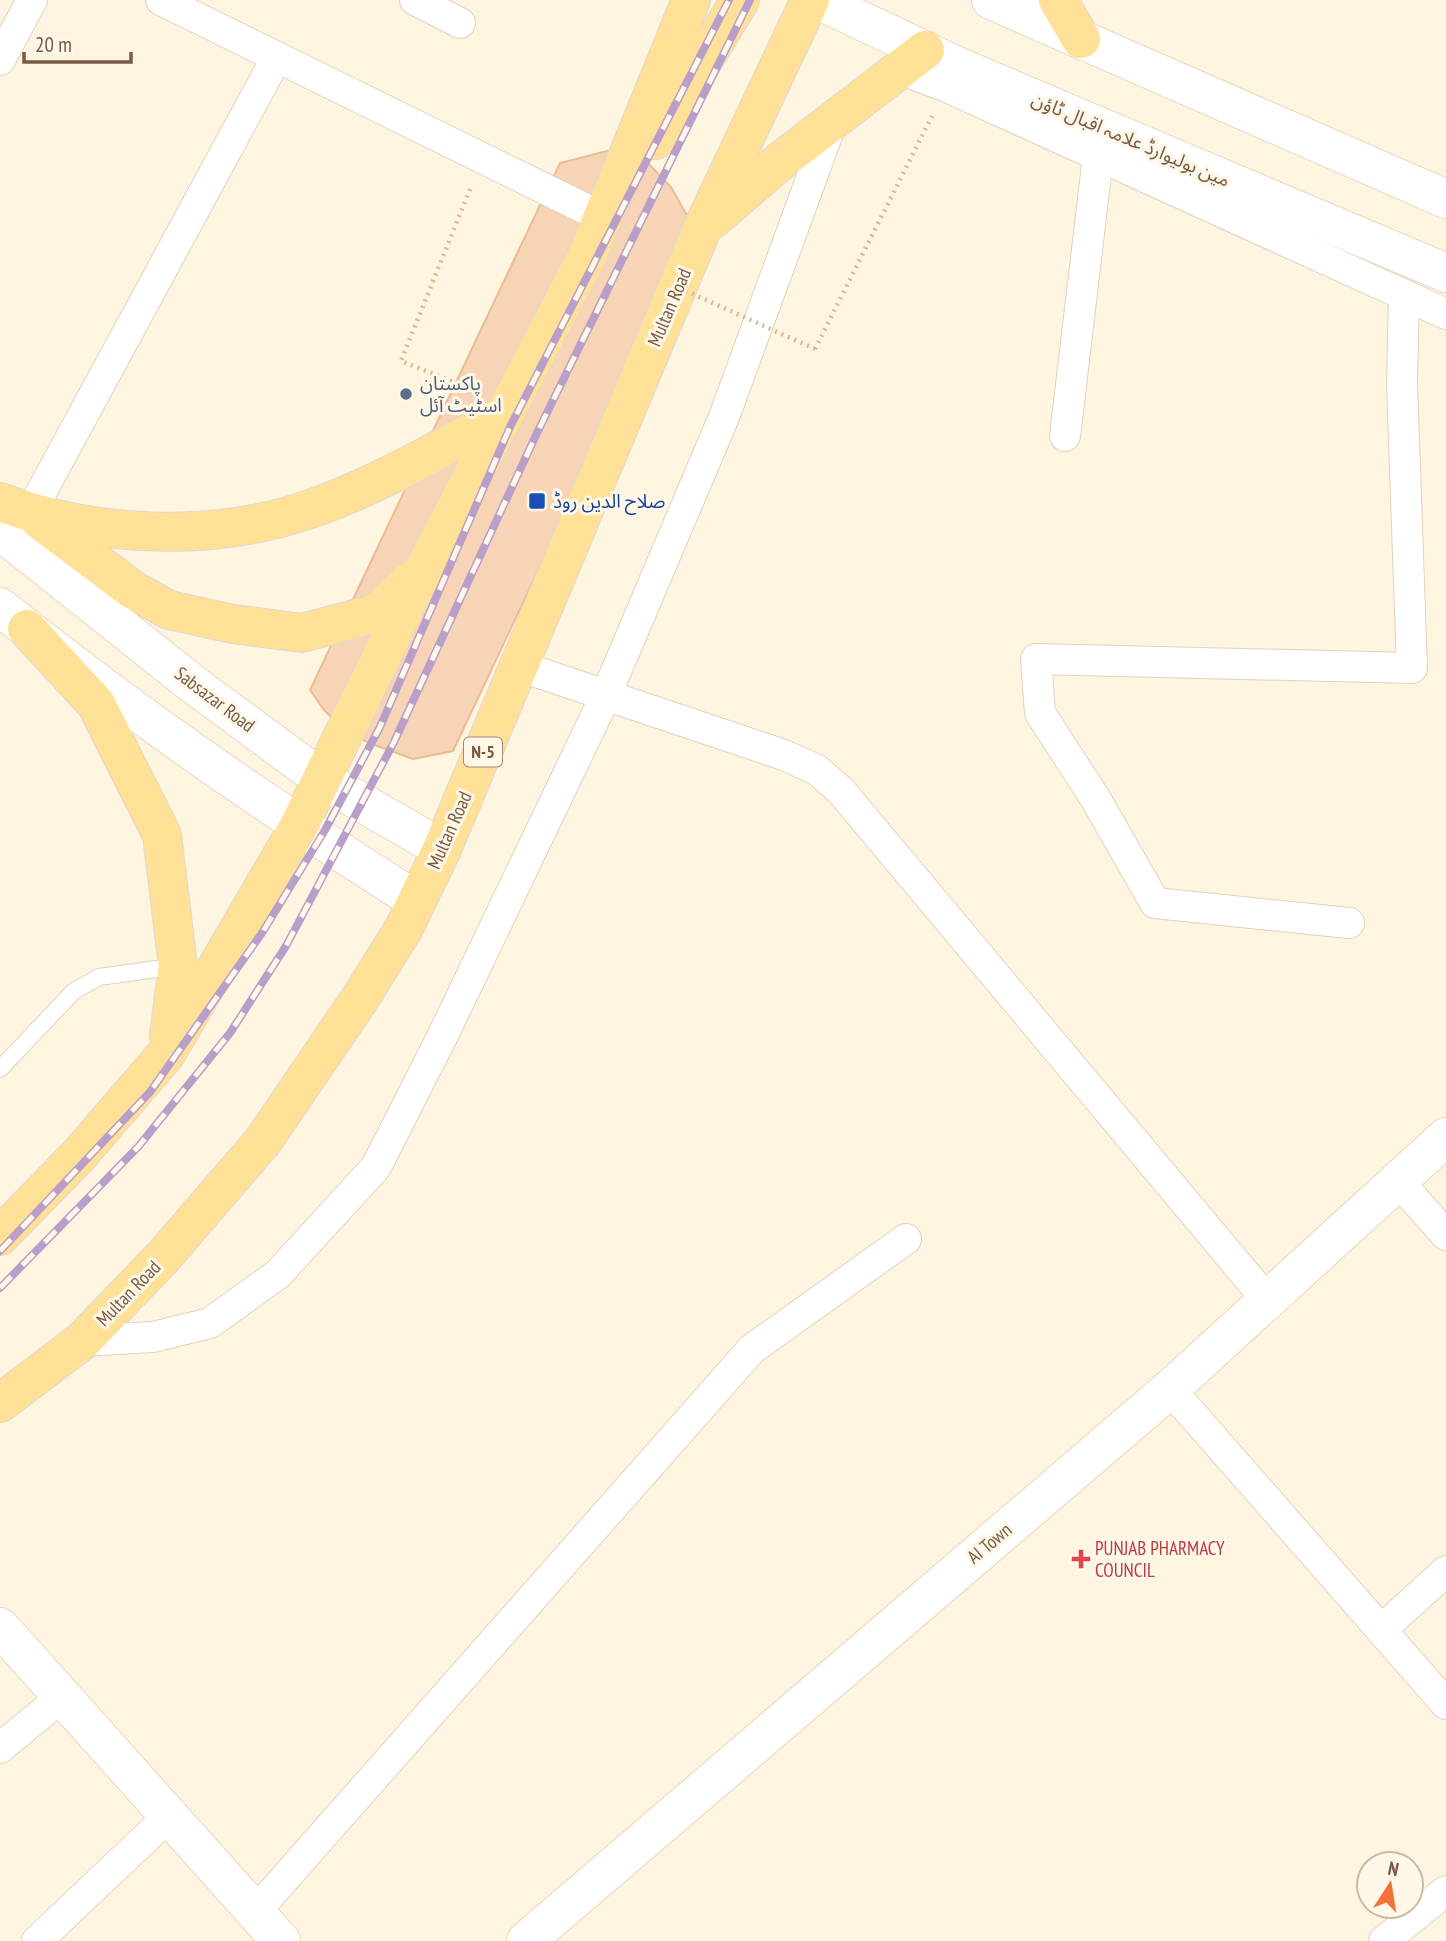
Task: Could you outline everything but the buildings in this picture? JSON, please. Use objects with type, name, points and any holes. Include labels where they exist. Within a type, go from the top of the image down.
[{"type":"main road","points":[[587,256],[691,0]]},
{"type":"main road","points":[[0,1236],[79,1155],[166,1054],[299,827],[425,566],[587,256],[740,0]]},
{"type":"main road","name":"Multan Road","points":[[0,1403],[82,1341],[163,1257],[262,1141],[361,997],[417,901],[442,849],[702,229],[810,0]]},
{"type":"main road","name":"مین بولیوارڈ علامہ اقبال ٹاؤن","points":[[818,0],[913,60],[1446,273]]},
{"type":"main road","points":[[990,0],[1446,199]]},
{"type":"main road","points":[[1058,0],[1081,39]]},
{"type":"main road","points":[[702,229],[832,122],[913,60]]},
{"type":"main road","points":[[10,515],[168,532],[236,528],[312,509],[381,478],[507,410]]},
{"type":"main road","points":[[10,515],[169,610],[233,624],[302,633],[377,613],[425,566]]},
{"type":"main road","name":"Sabsazar Road","points":[[10,515],[194,685],[323,780],[442,849]]},
{"type":"main road","points":[[13,618],[202,759],[299,827],[417,901]]},
{"type":"main road","points":[[13,618],[96,705],[162,835],[178,966],[166,1054]]},
{"type":"main road","name":"AI Town","points":[[526,1941],[1170,1389],[1446,1137]]},
{"type":"main road","points":[[0,1627],[281,1941]]},
{"type":"street","points":[[0,60],[32,0]]},
{"type":"street","points":[[163,0],[602,217]]},
{"type":"street","points":[[415,0],[460,23]]},
{"type":"street","points":[[10,515],[277,57]]},
{"type":"street","points":[[913,60],[947,87],[1446,314]]},
{"type":"street","points":[[82,1341],[153,1337],[210,1324],[278,1274],[376,1167],[444,1033],[606,695],[724,417],[832,122]]},
{"type":"street","points":[[1065,436],[1098,157]]},
{"type":"street","points":[[1349,923],[1154,903],[1095,797],[1040,713],[1036,660],[1412,668],[1402,384],[1404,295]]},
{"type":"street","points":[[519,666],[785,755],[817,770],[841,791],[1267,1300]]},
{"type":"street","points":[[1398,1181],[1446,1235]]},
{"type":"street","points":[[255,1912],[752,1349],[906,1239]]},
{"type":"street","points":[[1170,1389],[1446,1704]]},
{"type":"street","points":[[1381,1630],[1446,1571]]},
{"type":"street","points":[[0,1748],[62,1696]]},
{"type":"street","points":[[37,1941],[169,1816]]},
{"type":"street","points":[[1384,1941],[1446,1891]]},
{"type":"lane","points":[[0,1069],[74,991],[99,977],[178,966]]},
{"type":"path","points":[[673,285],[815,349],[947,87]]},
{"type":"path","points":[[471,188],[401,361],[507,410]]},
{"type":"railway","points":[[0,1251],[150,1092],[262,933],[325,830],[380,727],[510,427],[729,0]]},
{"type":"railway","points":[[0,1288],[138,1147],[230,1033],[286,946],[394,742],[537,433],[750,0]]},
{"type":"place","name":"پاکستان اسٹیٹ آئل","points":[[406,394]]},
{"type":"place","name":"صلاح الدین روڈ","points":[[537,501]]},
{"type":"place","name":"PUNJAB PHARMACY COUNCIL","points":[[1081,1559]]}]
